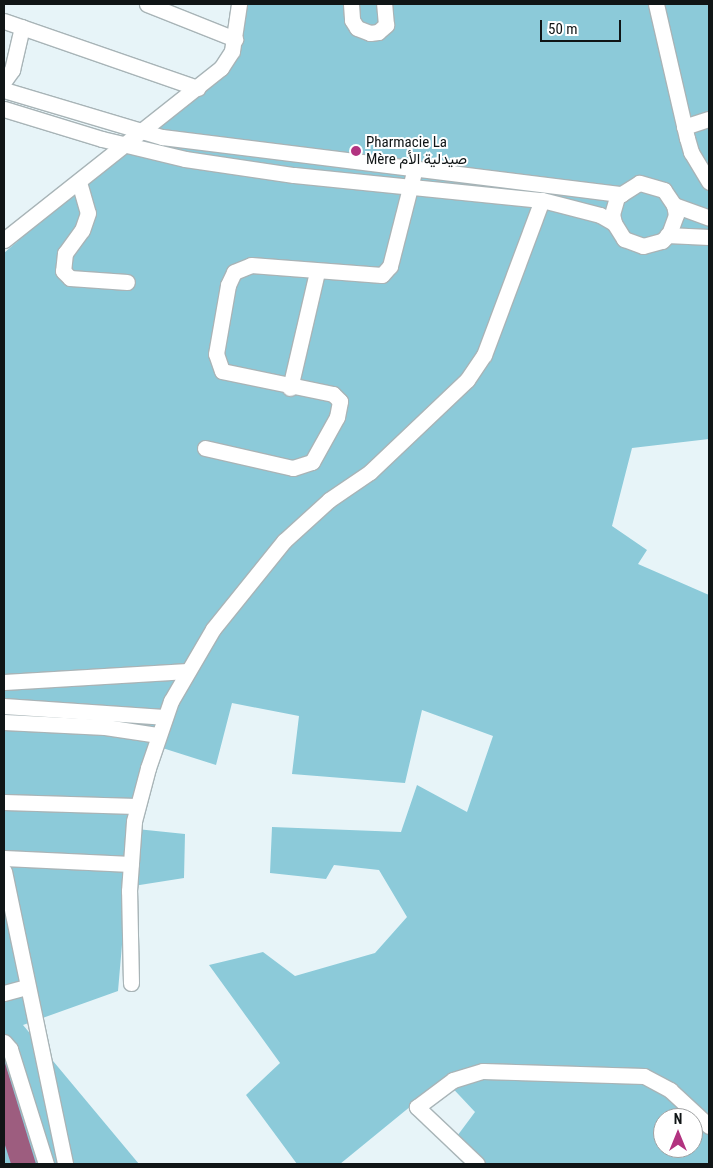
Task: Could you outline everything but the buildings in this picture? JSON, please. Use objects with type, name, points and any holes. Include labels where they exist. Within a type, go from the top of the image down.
[{"type":"street","points":[[147,4],[179,9],[235,39]]},
{"type":"street","points":[[4,240],[198,88],[227,60],[235,39],[238,4]]},
{"type":"street","points":[[351,4],[352,20],[357,28],[374,32],[386,25],[384,4]]},
{"type":"street","points":[[656,4],[691,152],[709,182]]},
{"type":"street","points":[[4,22],[198,88]]},
{"type":"street","points":[[22,27],[8,75],[11,93],[6,113],[126,146],[225,166],[542,200],[585,210],[614,223]]},
{"type":"street","points":[[11,93],[142,133],[252,151],[415,168],[621,194]]},
{"type":"street","points":[[684,127],[709,119]]},
{"type":"street","points":[[206,448],[293,468],[308,466],[316,457],[337,417],[340,401],[333,394],[290,388],[230,374],[219,368],[216,354],[228,285],[234,272],[244,266],[372,276],[385,273],[390,266],[415,168]]},
{"type":"street","points":[[79,182],[88,213],[82,230],[65,253],[62,265],[65,276],[84,280],[127,282]]},
{"type":"street","points":[[648,183],[664,190],[674,206],[674,225],[667,235],[653,245],[633,244],[621,236],[614,223],[614,206],[621,194],[630,186],[648,183]]},
{"type":"street","points":[[131,983],[131,864],[136,806],[164,717],[188,671],[213,629],[284,541],[329,500],[375,468],[467,380],[484,355],[542,200]]},
{"type":"street","points":[[674,206],[709,218]]},
{"type":"street","points":[[667,235],[709,237]]},
{"type":"street","points":[[290,388],[317,272]]},
{"type":"street","points":[[4,682],[188,671]]},
{"type":"street","points":[[4,706],[164,717]]},
{"type":"street","points":[[4,722],[105,727],[158,735]]},
{"type":"street","points":[[4,802],[136,806]]},
{"type":"street","points":[[4,858],[131,864]]},
{"type":"street","points":[[4,870],[26,987],[65,1164]]},
{"type":"street","points":[[4,993],[26,987]]},
{"type":"street","points":[[4,1042],[10,1049],[46,1164]]},
{"type":"street","points":[[477,1164],[417,1107],[453,1080],[484,1071],[644,1076],[670,1090],[709,1126]]},
{"type":"shaded area","points":[[241,4],[709,4],[709,439],[632,448],[612,526],[647,550],[638,564],[709,595],[709,1164],[469,1164],[449,1147],[475,1112],[444,1079],[340,1164],[297,1164],[246,1095],[280,1063],[209,965],[263,952],[295,976],[375,953],[407,917],[379,870],[334,865],[326,879],[270,873],[272,827],[401,832],[417,785],[467,812],[493,736],[422,710],[405,783],[292,774],[299,716],[232,703],[216,765],[153,745],[127,828],[185,834],[184,878],[127,887],[118,991],[23,1025],[139,1164],[4,1164],[4,253],[236,53]]},
{"type":"place","name":"Pharmacie La Mère صيدلية الأم","points":[[356,151]]}]
